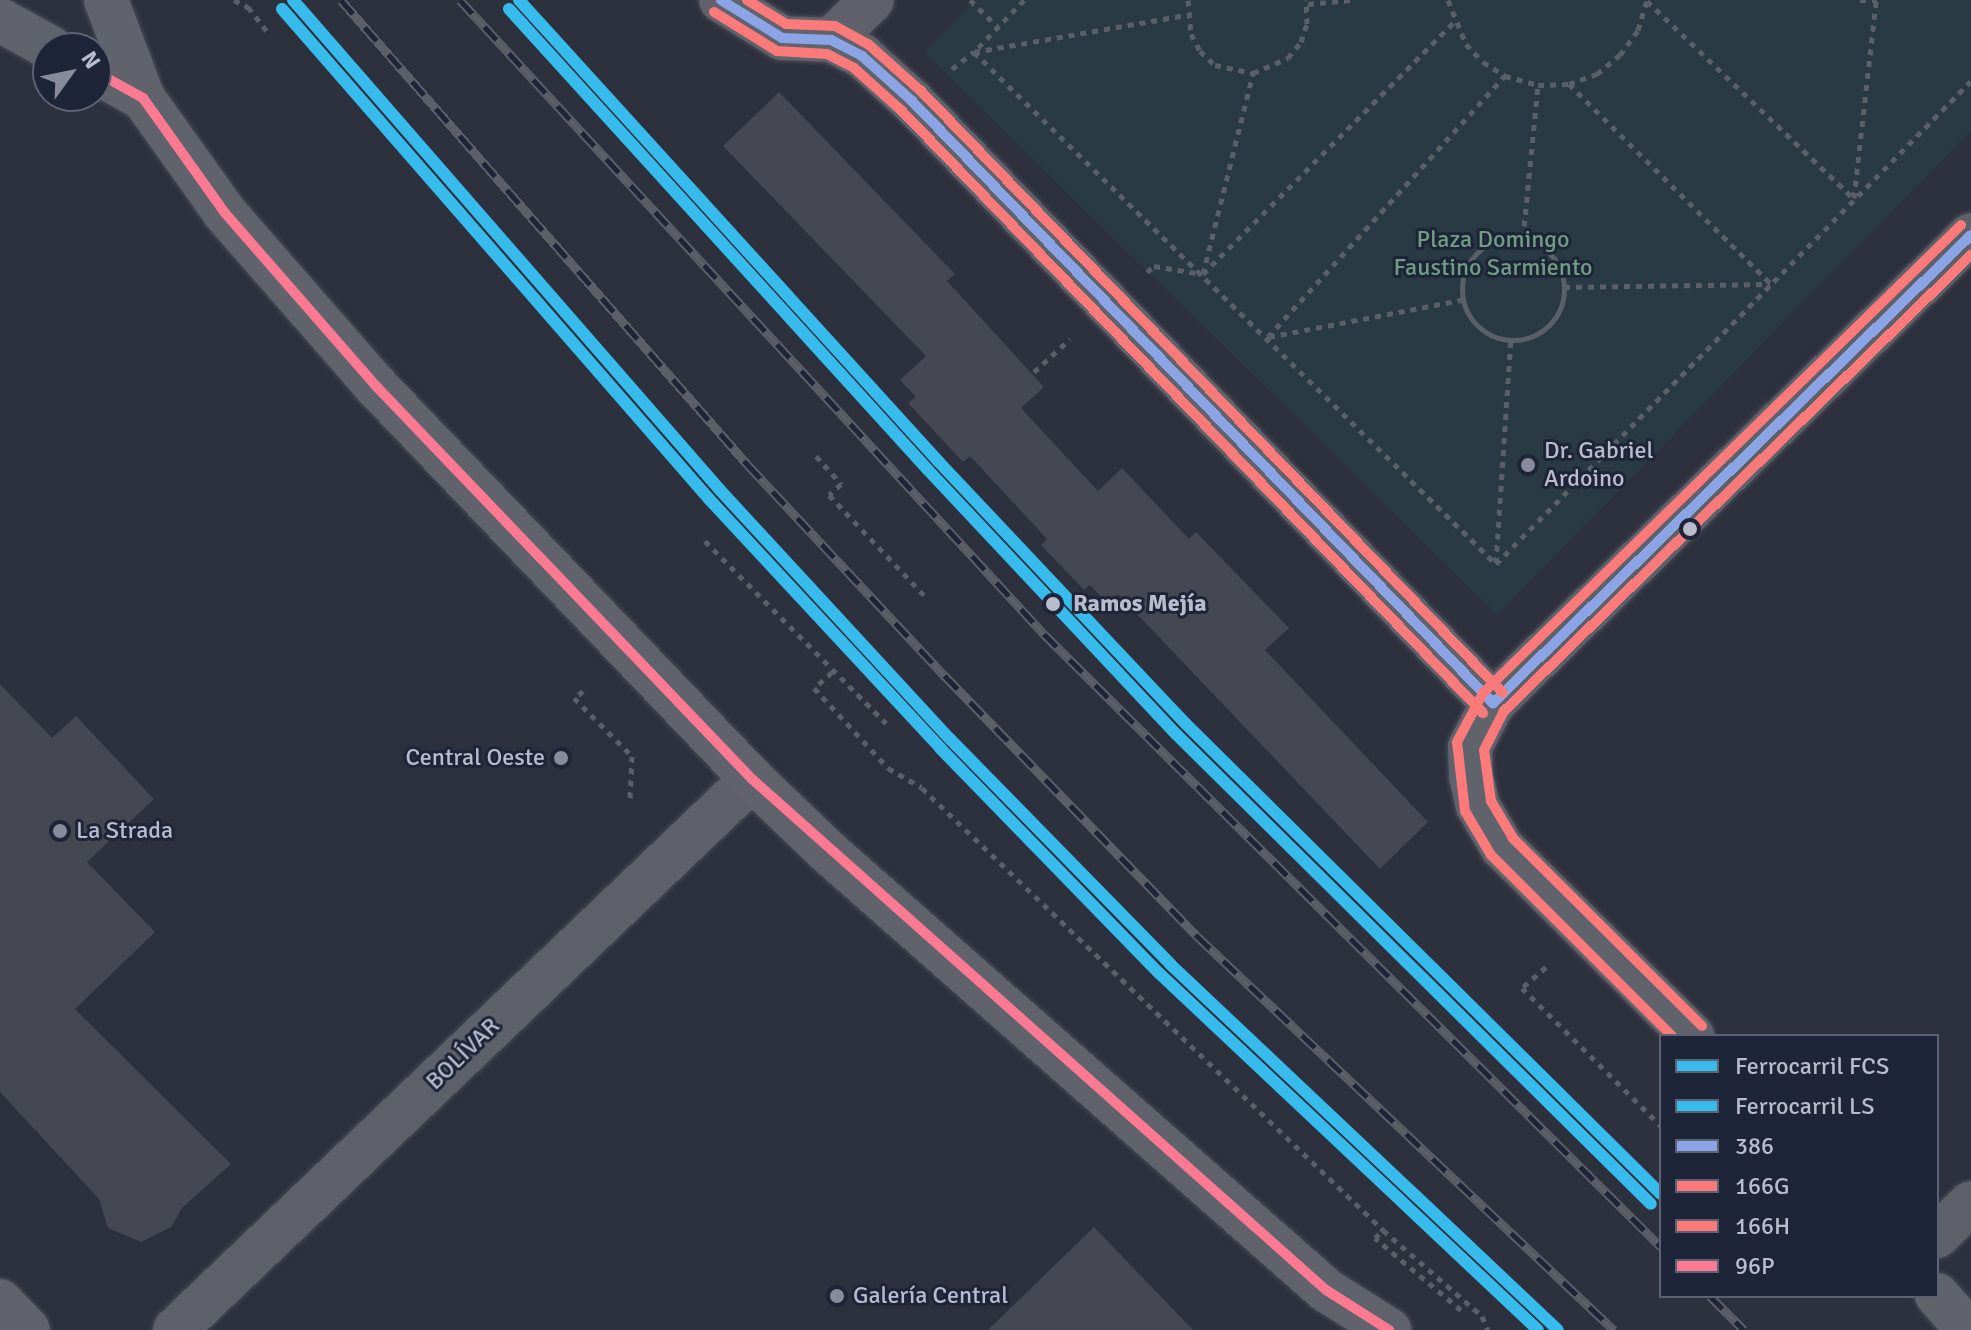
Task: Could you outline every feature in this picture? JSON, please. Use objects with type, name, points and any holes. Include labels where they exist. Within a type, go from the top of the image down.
[{"type":"main road","points":[[106,0],[143,98],[225,213],[376,386],[752,779],[827,851],[1326,1290],[1389,1330]]},
{"type":"main road","points":[[721,0],[782,38],[831,40],[862,56],[912,101],[1493,703],[1470,747],[1478,806],[1494,833],[1690,1034]]},
{"type":"main road","points":[[0,20],[32,38]]},
{"type":"main road","points":[[112,81],[143,98]]},
{"type":"main road","points":[[1326,1290],[1347,1330]]},
{"type":"main road","points":[[1939,1297],[1968,1330]]},
{"type":"main road","points":[[0,1301],[28,1330]]},
{"type":"street","points":[[831,40],[872,0]]},
{"type":"street","points":[[1493,703],[1971,235]]},
{"type":"street","name":"BOLÍVAR","points":[[175,1330],[752,779]]},
{"type":"street","points":[[1939,1234],[1971,1203]]},
{"type":"path","points":[[234,0],[248,3],[268,33]]},
{"type":"path","points":[[970,0],[998,27]]},
{"type":"path","points":[[912,101],[974,52],[1024,0]]},
{"type":"path","points":[[1188,0],[1186,15],[1195,43],[1215,65],[1253,73],[1280,63],[1301,42],[1307,2],[1351,0]]},
{"type":"path","points":[[1448,0],[1454,22],[1483,62],[1505,76],[1538,85],[1569,84],[1597,74],[1620,55],[1638,30],[1647,0],[1854,199]]},
{"type":"path","points":[[1854,199],[1877,0],[1860,0]]},
{"type":"path","points":[[974,52],[1186,15]]},
{"type":"path","points":[[1203,274],[1454,22]]},
{"type":"path","points":[[974,52],[1268,337],[1496,564]]},
{"type":"path","points":[[1203,274],[1253,73]]},
{"type":"path","points":[[1268,337],[1505,76]]},
{"type":"path","points":[[1496,564],[1971,81]]},
{"type":"path","points":[[1569,84],[1771,284]]},
{"type":"path","points":[[1523,238],[1538,85]]},
{"type":"path","points":[[1523,238],[1552,255],[1564,287],[1558,311],[1543,331],[1511,340],[1480,328],[1462,300],[1461,282],[1476,253],[1490,243],[1523,238]]},
{"type":"path","points":[[1564,287],[1771,284]]},
{"type":"path","points":[[1268,337],[1462,300]]},
{"type":"path","points":[[1496,564],[1511,340]]},
{"type":"path","points":[[816,456],[841,484],[829,495],[924,595]]},
{"type":"path","points":[[705,541],[886,723]]},
{"type":"path","points":[[832,672],[814,688],[888,768],[922,788],[1383,1230],[1482,1316],[1488,1330]]},
{"type":"path","points":[[583,691],[574,698],[632,756],[630,799]]},
{"type":"path","points":[[1522,988],[1659,1124]]},
{"type":"path","points":[[1383,1230],[1375,1238],[1461,1310]]},
{"type":"green space","name":"Plaza Domingo Faustino Sarmiento","points":[[975,0],[1971,0],[1971,131],[1497,615],[924,52]]},
{"type":"building","points":[[779,92],[955,274],[947,281],[1044,387],[1021,408],[1098,491],[1122,468],[1189,539],[1196,532],[1289,628],[1265,650],[1428,822],[1380,869],[1118,594],[1108,604],[1090,585],[1084,590],[1041,545],[1047,539],[970,456],[963,462],[908,403],[916,397],[900,380],[926,356],[723,146]]},
{"type":"building","points":[[0,684],[52,738],[76,716],[154,799],[87,862],[155,932],[75,1009],[231,1164],[182,1208],[171,1227],[141,1242],[108,1228],[99,1199],[0,1092]]},
{"type":"building","points":[[1094,1227],[1193,1330],[988,1330]]},
{"type":"railway","points":[[341,0],[748,465],[945,676],[1197,936],[1614,1330]]},
{"type":"railway","points":[[460,0],[1044,634],[1659,1245]]},
{"type":"railway","points":[[1712,1298],[1744,1330]]},
{"type":"rail line","name":"FCS","points":[[293,0],[720,490],[950,739],[1170,964],[1558,1330]]},
{"type":"rail line","name":"FCS","points":[[519,0],[938,461],[1186,724],[1659,1192]]},
{"type":"rail line","name":"LS","points":[[282,9],[709,499],[940,748],[1160,974],[1538,1330]]},
{"type":"rail line","name":"LS","points":[[509,9],[928,470],[1176,734],[1651,1204]]},
{"type":"transit line","name":"386","points":[[721,0],[782,38],[831,40],[862,56],[912,101],[1493,703]]},
{"type":"transit line","name":"166H","points":[[747,0],[786,24],[835,26],[868,44],[921,91],[1503,693]]},
{"type":"transit line","name":"166G","points":[[714,12],[777,51],[827,54],[854,68],[902,111],[1483,713]]},
{"type":"transit line","name":"96P","points":[[112,81],[143,98],[225,213],[376,386],[752,779],[1326,1290],[1389,1330]]},
{"type":"transit line","name":"166H","points":[[1670,1034],[1491,855],[1465,811],[1457,742],[1483,693],[1961,225]]},
{"type":"transit line","name":"386","points":[[1493,703],[1971,235]]},
{"type":"transit line","name":"166G","points":[[1702,1026],[1513,838],[1491,801],[1484,750],[1504,711],[1971,255]]},
{"type":"place","name":"Dr. Gabriel Ardoino","points":[[1528,465]]},
{"type":"place","name":"Ramos Mejía","points":[[1053,604]]},
{"type":"place","name":"Central Oeste","points":[[561,758]]},
{"type":"place","name":"La Strada","points":[[60,831]]},
{"type":"place","name":"Galería Central","points":[[837,1296]]}]
